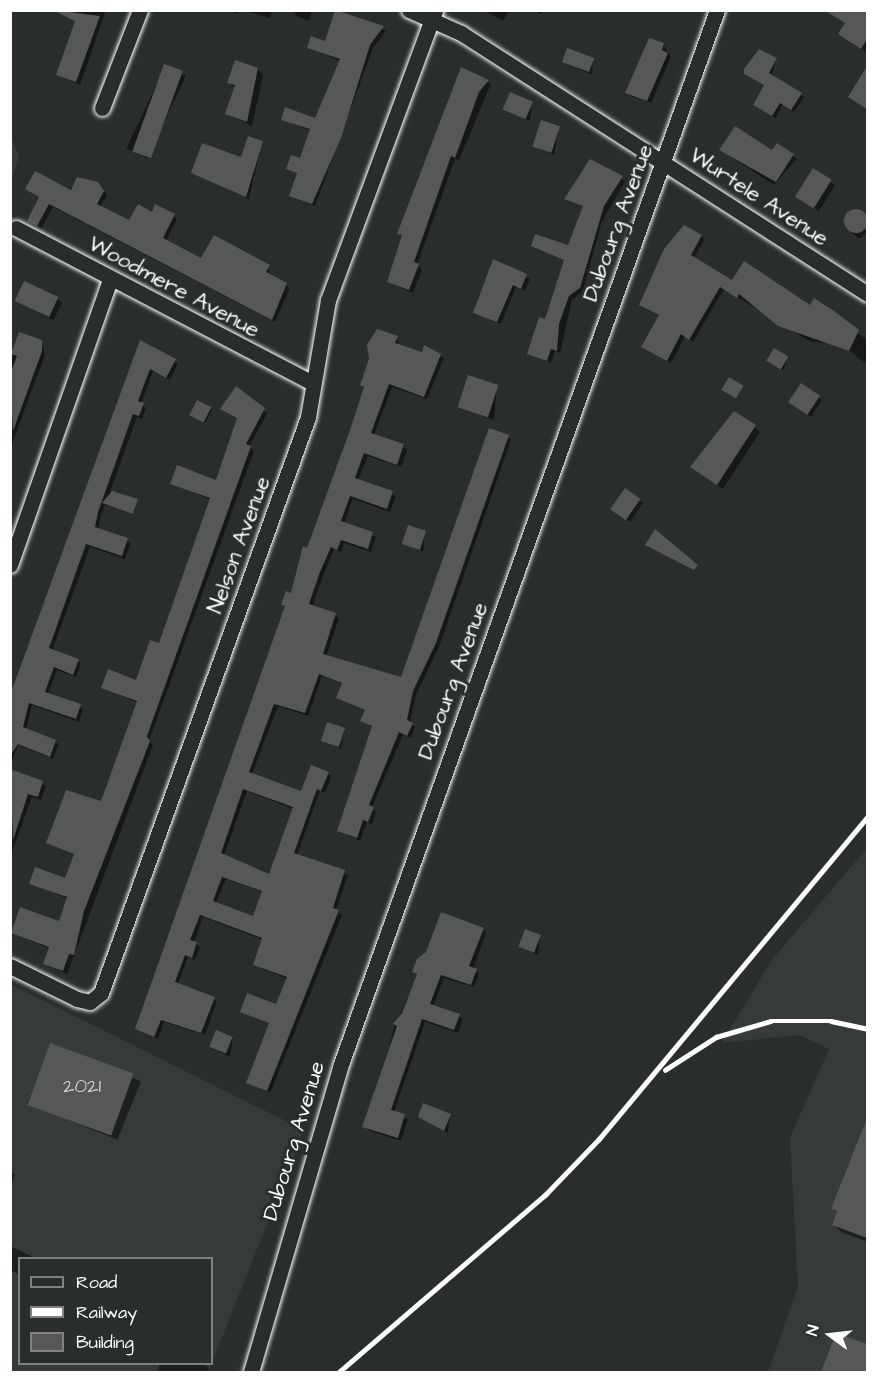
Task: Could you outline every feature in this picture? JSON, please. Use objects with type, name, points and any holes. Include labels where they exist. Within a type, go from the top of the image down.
[{"type":"street","points":[[102,108],[140,10]]},
{"type":"street","name":"Wurtele Avenue","points":[[409,10],[434,14],[867,294]]},
{"type":"street","name":"Dubourg Avenue","points":[[251,1372],[340,1067],[717,10]]},
{"type":"street","name":"Nelson Avenue","points":[[10,966],[77,999],[90,1002],[101,993],[308,417],[328,300],[434,14]]},
{"type":"street","name":"Woodmere Avenue","points":[[16,228],[313,383]]},
{"type":"street","points":[[10,565],[110,279]]},
{"type":"shaded area","points":[[11,136],[19,157],[11,181]]},
{"type":"shaded area","points":[[867,848],[867,1372],[768,1372],[798,1287],[790,1138],[829,1049],[799,1035],[722,1043],[771,961]]},
{"type":"shaded area","points":[[10,984],[304,1130],[213,1360],[213,1257],[18,1257],[18,1365],[211,1365],[208,1372],[11,1372]]},
{"type":"building","points":[[52,10],[100,16],[76,82],[56,75],[75,21]]},
{"type":"building","points":[[335,10],[384,26],[370,45],[341,138],[312,204],[289,196],[297,173],[286,169],[291,155],[300,158],[310,129],[281,120],[285,107],[315,118],[340,59],[307,48],[311,36],[325,41]]},
{"type":"building","points":[[824,10],[867,10],[867,39],[861,49],[838,34],[845,23]]},
{"type":"building","points":[[649,38],[664,43],[662,50],[668,53],[647,101],[625,93]]},
{"type":"building","points":[[567,48],[594,58],[589,72],[562,62]]},
{"type":"building","points":[[759,49],[777,58],[769,73],[802,93],[791,110],[780,103],[772,116],[753,105],[764,85],[744,74],[744,69]]},
{"type":"building","points":[[235,60],[258,68],[247,122],[225,114],[235,85],[227,83]]},
{"type":"building","points":[[164,64],[183,71],[151,158],[132,151]]},
{"type":"building","points":[[867,66],[867,109],[848,97]]},
{"type":"building","points":[[461,67],[489,80],[479,92],[455,158],[451,156],[414,262],[419,264],[409,290],[387,282],[402,235],[397,234]]},
{"type":"building","points":[[510,92],[533,102],[526,119],[503,109]]},
{"type":"building","points":[[541,120],[560,126],[551,153],[532,147]]},
{"type":"building","points":[[735,126],[772,150],[777,143],[794,154],[776,182],[719,150]]},
{"type":"building","points":[[248,136],[263,141],[246,197],[191,173],[202,143],[241,157]]},
{"type":"building","points":[[590,159],[623,176],[604,206],[580,288],[569,296],[559,324],[557,351],[551,349],[547,361],[527,354],[539,317],[545,319],[564,260],[531,246],[535,234],[568,245],[583,206],[564,199]]},
{"type":"building","points":[[813,168],[832,180],[814,208],[795,197]]},
{"type":"building","points":[[35,171],[71,190],[77,177],[98,182],[104,191],[97,204],[129,220],[138,204],[152,212],[155,204],[175,214],[163,238],[201,258],[214,235],[270,265],[266,272],[287,283],[272,320],[49,204],[37,226],[27,221],[39,197],[25,189]]},
{"type":"building","points":[[856,209],[865,212],[868,221],[865,230],[856,233],[847,230],[844,221],[847,212]]},
{"type":"building","points":[[684,225],[702,235],[691,255],[732,280],[744,261],[810,305],[814,298],[859,330],[849,351],[778,326],[739,294],[737,298],[720,287],[689,340],[681,334],[667,361],[641,347],[659,315],[639,305],[664,249]]},
{"type":"building","points":[[493,259],[527,274],[521,289],[513,285],[497,322],[473,313]]},
{"type":"building","points":[[24,281],[58,297],[49,317],[15,301]]},
{"type":"building","points":[[377,329],[398,336],[395,343],[422,352],[424,345],[441,354],[424,397],[389,384],[371,433],[404,444],[397,465],[364,453],[355,478],[393,491],[387,509],[350,496],[341,521],[373,532],[368,549],[341,540],[337,550],[331,547],[320,572],[309,604],[336,613],[323,654],[401,677],[489,428],[509,435],[436,643],[413,691],[407,720],[413,723],[407,736],[399,732],[369,805],[374,807],[368,822],[363,820],[357,838],[337,831],[372,726],[360,721],[365,710],[336,698],[342,683],[319,674],[305,713],[274,704],[249,772],[301,791],[311,765],[329,772],[321,791],[317,789],[294,853],[345,870],[333,908],[339,910],[267,1091],[246,1083],[269,1023],[240,1012],[247,993],[276,1004],[287,977],[253,965],[262,938],[200,915],[190,940],[197,942],[192,958],[185,955],[175,982],[215,997],[201,1033],[161,1020],[154,1037],[135,1029],[285,606],[281,605],[286,591],[291,593],[303,546],[307,548],[350,430],[364,387],[360,385],[369,359],[367,345]],"holes":[[[243,789],[293,807],[269,874],[221,853]],[[222,877],[262,891],[253,916],[213,901]]]},
{"type":"building","points":[[19,332],[42,340],[42,351],[13,431],[10,374],[17,356],[11,354]]},
{"type":"building","points":[[140,340],[176,359],[166,378],[150,369],[138,401],[144,403],[139,416],[133,414],[98,512],[95,527],[128,538],[122,556],[86,544],[49,648],[79,659],[73,675],[54,667],[45,692],[81,704],[76,719],[29,703],[23,727],[56,740],[50,757],[18,744],[10,756],[10,695]]},
{"type":"building","points":[[774,348],[789,357],[781,370],[766,361]]},
{"type":"building","points":[[468,375],[498,385],[488,417],[457,407]]},
{"type":"building","points":[[729,377],[744,386],[736,399],[721,390]]},
{"type":"building","points":[[801,383],[820,396],[807,415],[788,402]]},
{"type":"building","points":[[236,386],[265,408],[246,444],[251,446],[147,736],[150,741],[84,911],[74,955],[69,954],[63,971],[43,964],[49,947],[11,933],[20,907],[59,921],[67,897],[29,884],[35,867],[65,878],[74,854],[46,843],[66,790],[101,801],[137,701],[101,688],[108,669],[136,680],[150,640],[159,643],[210,498],[170,484],[177,465],[216,480],[237,418],[220,409]]},
{"type":"building","points":[[197,400],[211,407],[204,422],[189,415]]},
{"type":"building","points":[[734,411],[756,425],[717,485],[690,467]]},
{"type":"building","points":[[625,488],[641,499],[626,520],[610,509]]},
{"type":"building","points":[[112,491],[138,499],[133,514],[102,503]]},
{"type":"building","points":[[408,525],[426,531],[420,550],[402,544]]},
{"type":"building","points":[[655,529],[698,565],[694,570],[645,545]]},
{"type":"building","points":[[327,722],[345,728],[339,747],[321,741]]},
{"type":"building","points":[[10,769],[43,781],[38,797],[28,794],[13,840]]},
{"type":"building","points":[[441,912],[484,928],[469,966],[477,969],[471,985],[441,975],[430,1004],[460,1014],[454,1030],[422,1019],[391,1110],[405,1114],[398,1138],[362,1127],[397,1026],[393,1024],[402,1013],[417,974],[412,972],[417,959],[426,952]]},
{"type":"building","points":[[525,929],[541,935],[534,953],[518,947]]},
{"type":"building","points":[[216,1030],[233,1037],[226,1053],[209,1047]]},
{"type":"building","points":[[50,1043],[134,1073],[111,1135],[27,1105]]},
{"type":"building","points":[[423,1103],[451,1114],[444,1131],[418,1117]]},
{"type":"building","points":[[867,1118],[867,1238],[832,1225],[837,1211],[831,1209]]},
{"type":"building","points":[[836,1333],[867,1344],[867,1372],[821,1372]]},
{"type":"railway","points":[[339,1372],[545,1195],[599,1139],[868,816]]},
{"type":"railway","points":[[665,1070],[716,1037],[771,1021],[831,1021],[868,1029]]}]
